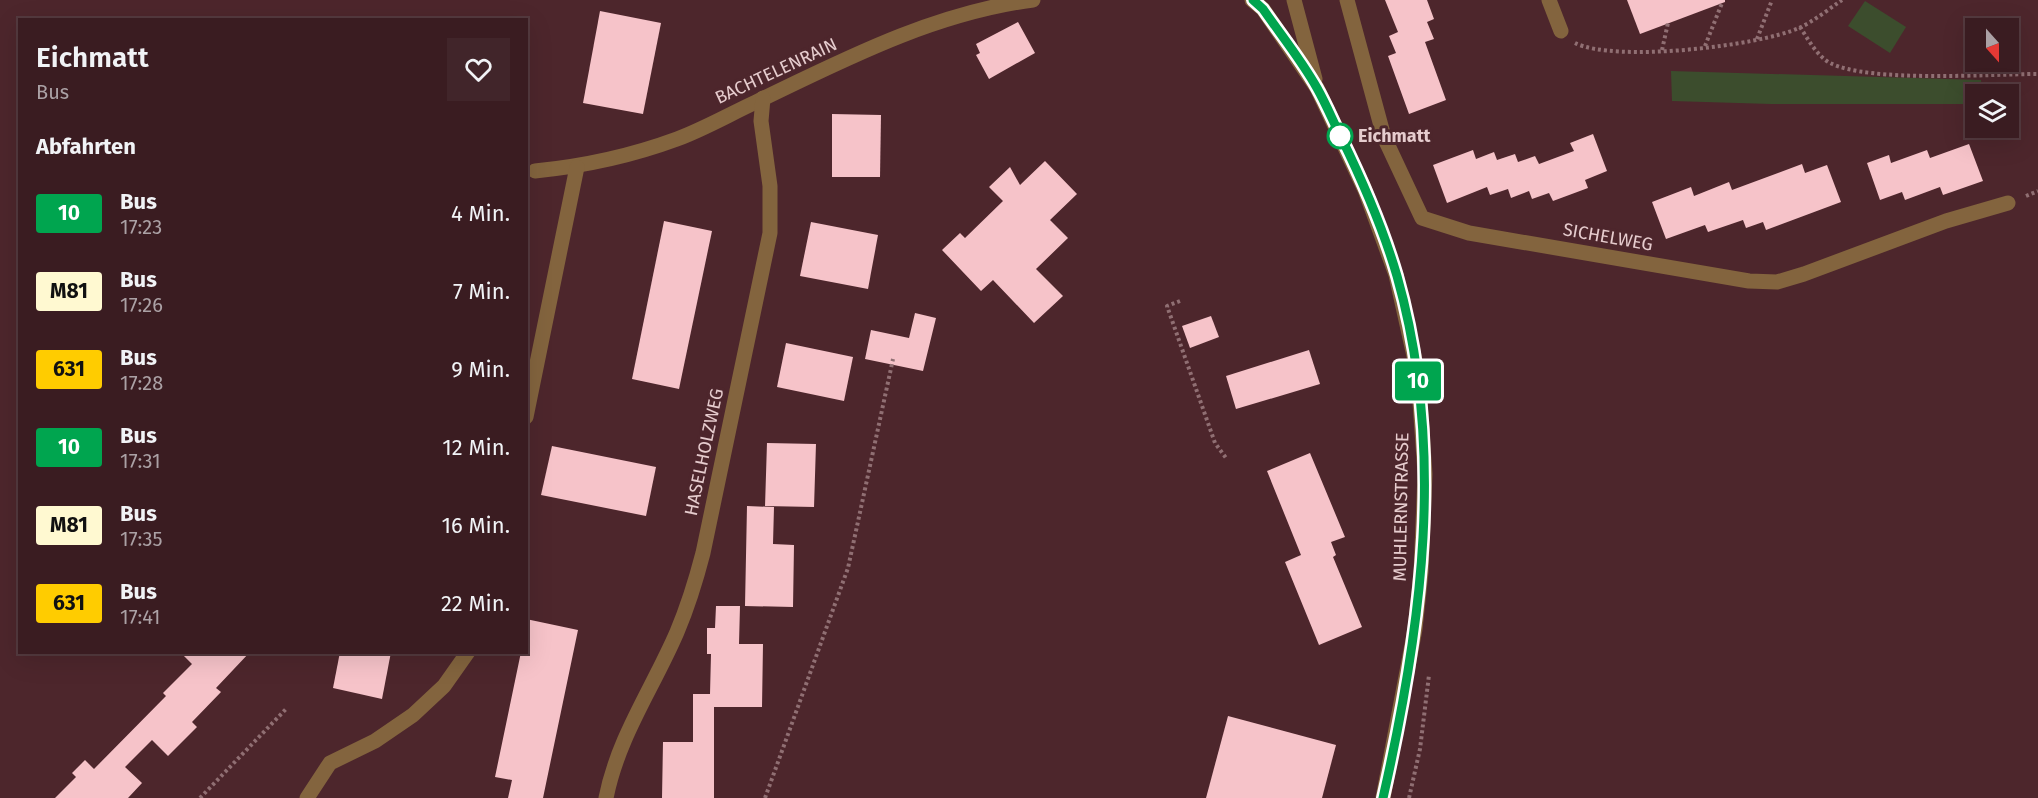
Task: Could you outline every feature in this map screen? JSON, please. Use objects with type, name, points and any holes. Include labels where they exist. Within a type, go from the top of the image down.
[{"type":"street","name":"BACHTELENRAIN","points":[[535,171],[577,167],[626,156],[679,138],[872,46],[957,14],[998,2],[1033,0]]},
{"type":"street","name":"MUHLERNSTRASSE","points":[[1252,0],[1263,9],[1317,88],[1365,190],[1396,275],[1412,340],[1422,408],[1425,474],[1421,572],[1415,629],[1383,798]]},
{"type":"street","name":"MUHLERNSTRASSE","points":[[1294,0],[1317,88]]},
{"type":"street","name":"SICHELWEG","points":[[1347,0],[1384,137],[1422,218],[1481,235],[1749,281],[1778,282],[1946,221],[2008,203]]},
{"type":"street","points":[[1549,0],[1561,31]]},
{"type":"street","name":"HASELHOLZWEG","points":[[606,798],[622,743],[642,698],[676,634],[691,596],[705,542],[770,233],[770,186],[761,121],[763,98]]},
{"type":"street","points":[[528,407],[577,167]]},
{"type":"street","points":[[308,798],[330,763],[375,741],[413,715],[444,686],[467,654]]},
{"type":"path","points":[[1757,40],[1772,0]]},
{"type":"path","points":[[1561,31],[1577,45],[1606,50],[1704,47],[1757,40],[1800,27],[1842,0]]},
{"type":"path","points":[[1704,47],[1722,3]]},
{"type":"path","points":[[1662,50],[1668,23]]},
{"type":"path","points":[[1800,27],[1815,48],[1829,62],[1853,69],[1894,75],[2038,74]]},
{"type":"path","points":[[1180,301],[1167,306],[1215,443],[1226,458]]},
{"type":"path","points":[[765,798],[848,568],[893,360]]},
{"type":"path","points":[[200,798],[286,709]]},
{"type":"green space","points":[[1865,1],[1906,27],[1890,53],[1848,26]]},
{"type":"green space","points":[[1671,71],[1981,80],[1982,84],[1965,84],[1965,104],[1771,104],[1672,101]]},
{"type":"building","points":[[1385,0],[1427,0],[1434,19],[1427,22],[1434,39],[1425,42],[1446,100],[1409,114],[1388,56],[1396,53],[1389,36],[1398,32]]},
{"type":"building","points":[[1627,0],[1725,0],[1725,2],[1640,34]]},
{"type":"building","points":[[600,11],[661,23],[643,114],[583,103]]},
{"type":"building","points":[[1018,22],[1035,53],[989,79],[976,55],[980,53],[976,44]]},
{"type":"building","points":[[832,114],[881,115],[880,177],[832,177]]},
{"type":"building","points":[[1593,134],[1607,171],[1585,180],[1588,188],[1553,201],[1549,193],[1532,199],[1529,191],[1511,198],[1508,189],[1490,195],[1487,187],[1447,203],[1433,165],[1473,150],[1476,159],[1494,152],[1497,160],[1515,154],[1518,162],[1535,156],[1539,164],[1574,151],[1570,143]]},
{"type":"building","points":[[1969,144],[1983,181],[1943,195],[1940,187],[1905,200],[1902,192],[1880,200],[1867,163],[1889,155],[1891,163],[1927,150],[1930,158]]},
{"type":"building","points":[[1045,161],[1077,194],[1050,220],[1068,238],[1036,269],[1063,296],[1034,323],[993,280],[981,291],[942,250],[960,233],[965,238],[1003,201],[989,187],[1010,167],[1020,185]]},
{"type":"building","points":[[1802,164],[1805,173],[1827,165],[1841,202],[1766,230],[1763,222],[1746,228],[1743,220],[1708,232],[1705,225],[1666,239],[1652,202],[1691,187],[1694,196],[1729,182],[1732,190]]},
{"type":"building","points":[[664,221],[712,231],[679,389],[632,379]]},
{"type":"building","points":[[811,222],[878,235],[868,289],[800,276]]},
{"type":"building","points":[[915,313],[936,318],[923,371],[865,359],[871,330],[909,338]]},
{"type":"building","points":[[1211,316],[1219,337],[1190,348],[1182,326]]},
{"type":"building","points":[[786,343],[853,357],[844,401],[777,387]]},
{"type":"building","points":[[1309,350],[1320,384],[1236,409],[1226,376]]},
{"type":"building","points":[[767,443],[816,444],[814,507],[765,506]]},
{"type":"building","points":[[552,446],[656,467],[646,516],[541,495]]},
{"type":"building","points":[[1310,453],[1345,537],[1331,542],[1336,555],[1333,557],[1362,627],[1319,645],[1285,562],[1301,555],[1267,471]]},
{"type":"building","points":[[747,506],[774,507],[773,544],[794,545],[793,607],[745,606]]},
{"type":"building","points":[[716,606],[740,606],[739,644],[763,644],[762,707],[714,707],[714,798],[662,798],[663,742],[693,742],[693,694],[710,694],[711,654],[707,654],[707,628],[715,628]]},
{"type":"building","points":[[528,619],[578,630],[543,798],[508,798],[512,780],[495,777],[521,654],[528,654]]},
{"type":"building","points":[[182,654],[248,654],[216,688],[221,692],[192,722],[197,727],[168,756],[152,740],[125,767],[142,783],[128,798],[55,798],[76,777],[72,773],[85,760],[94,769],[166,696],[163,693],[192,664]]},
{"type":"building","points":[[340,654],[391,654],[382,699],[333,688]]},
{"type":"building","points":[[1228,716],[1336,745],[1322,798],[1206,798]]},
{"type":"bus line","name":"10","points":[[1253,0],[1263,9],[1317,88],[1357,170],[1385,240],[1396,275],[1418,374],[1425,474],[1421,572],[1415,629],[1383,798]]},
{"type":"place","name":"Eichmatt","points":[[1340,136]]}]
